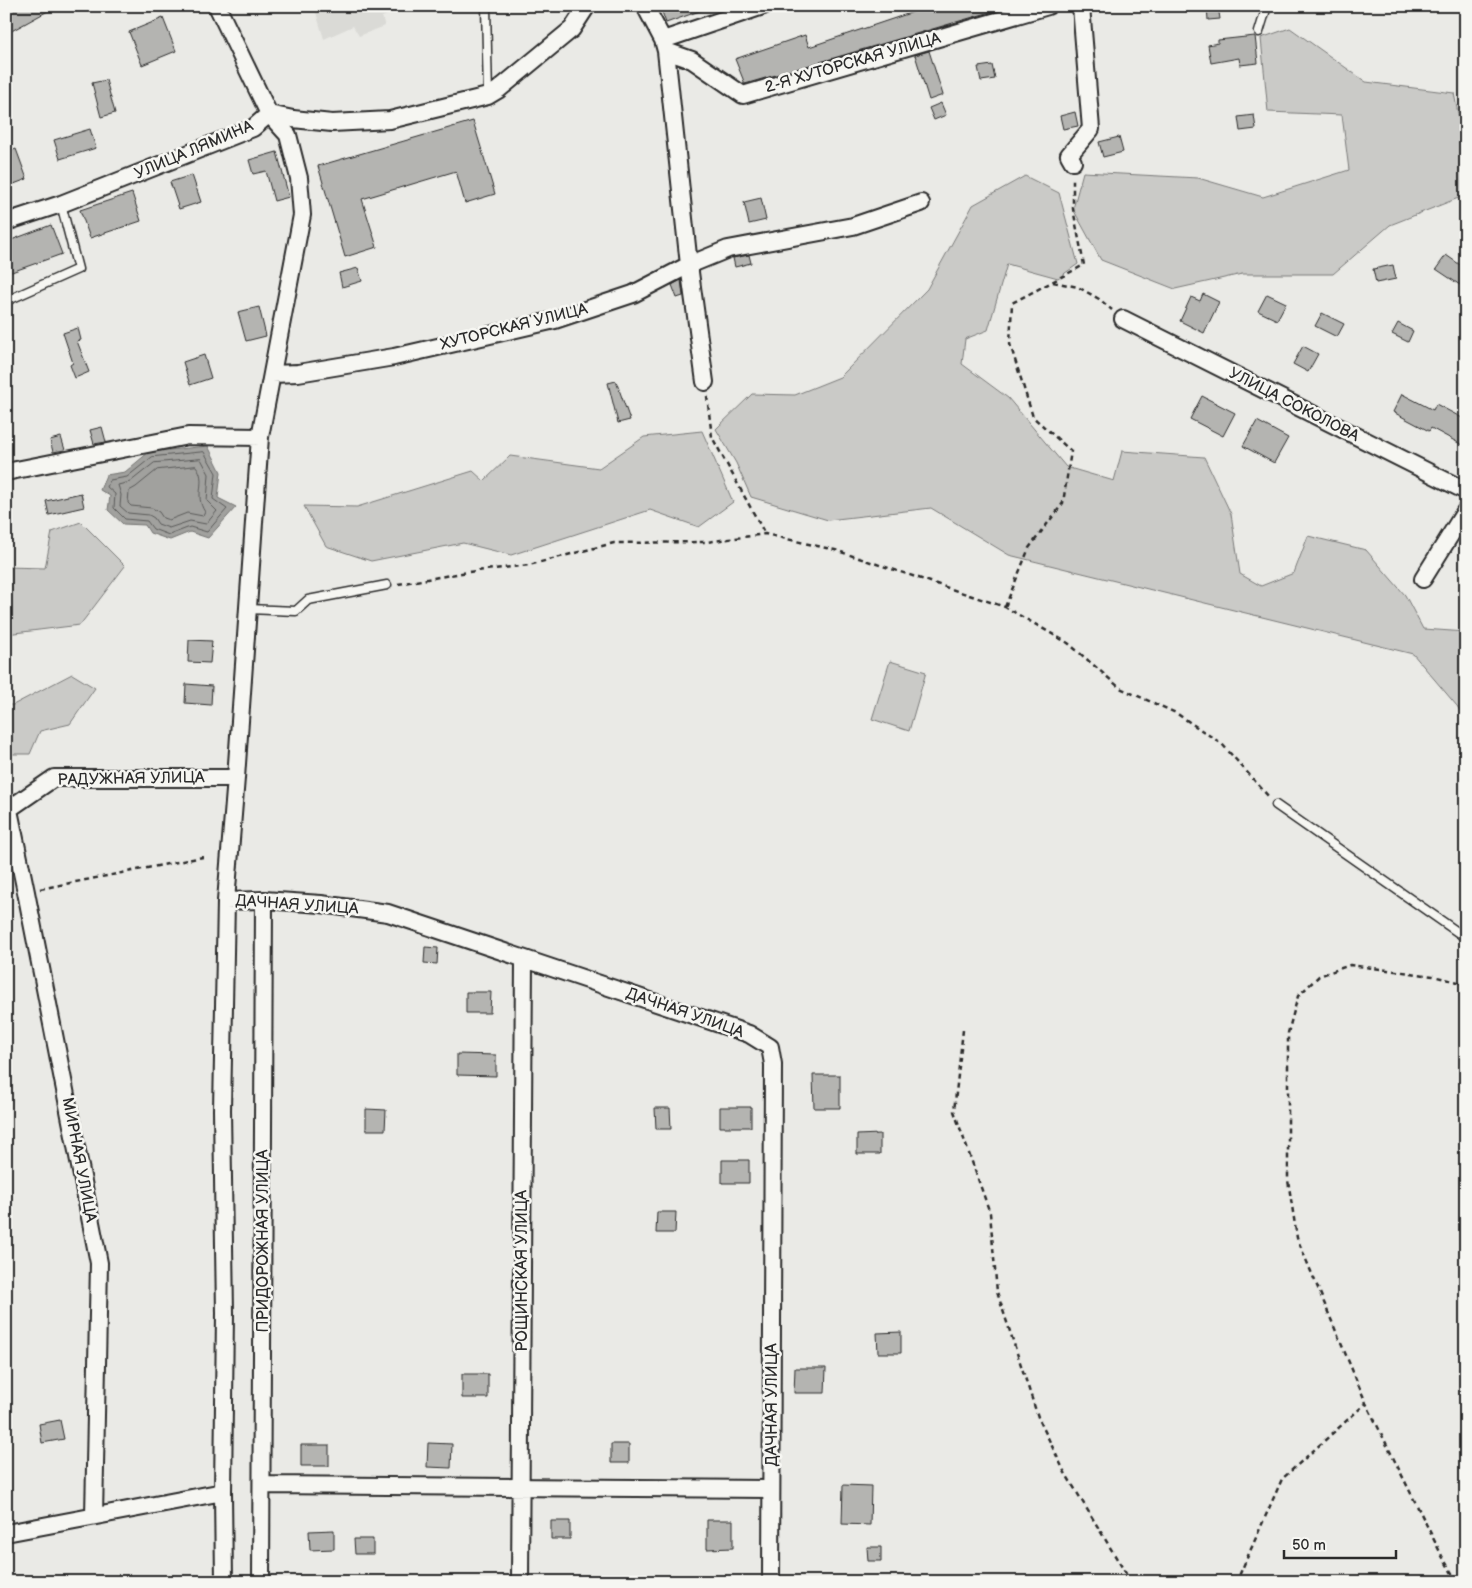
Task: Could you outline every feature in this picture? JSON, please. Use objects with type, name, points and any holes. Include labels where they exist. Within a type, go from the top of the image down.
[{"type":"street","points":[[217,6],[269,114],[288,135],[299,178],[302,215],[260,437],[226,901],[222,1110],[225,1313],[224,1582]]},
{"type":"street","name":"УЛИЦА ЛЯМИНА","points":[[6,222],[61,204],[252,128],[269,114],[293,119],[332,123],[390,120],[488,96],[498,90],[572,29],[587,6]]},
{"type":"street","points":[[645,6],[665,46],[689,266],[705,382]]},
{"type":"street","points":[[665,46],[763,6]]},
{"type":"street","name":"2-Я ХУТОРСКАЯ УЛИЦА","points":[[665,46],[692,60],[743,95],[1048,6]]},
{"type":"street","points":[[1074,162],[1069,155],[1091,130],[1081,6]]},
{"type":"street","name":"ХУТОРСКАЯ УЛИЦА","points":[[272,374],[298,373],[394,357],[555,320],[633,294],[728,249],[853,226],[921,203]]},
{"type":"street","name":"УЛИЦА СОКОЛОВА","points":[[1123,319],[1466,491]]},
{"type":"street","points":[[7,470],[188,436],[260,437]]},
{"type":"street","points":[[1423,579],[1466,510]]},
{"type":"street","name":"РАДУЖНАЯ УЛИЦА","points":[[7,810],[54,778],[236,778]]},
{"type":"street","name":"МИРНАЯ УЛИЦА","points":[[7,810],[26,892],[99,1263],[94,1516]]},
{"type":"street","name":"ДАЧНАЯ УЛИЦА","points":[[226,901],[264,900],[321,904],[388,913],[749,1034],[770,1047],[773,1064],[771,1582]]},
{"type":"street","name":"ПРИДОРОЖНАЯ УЛИЦА","points":[[261,1582],[264,900]]},
{"type":"street","name":"РОЩИНСКАЯ УЛИЦА","points":[[520,1582],[524,960]]},
{"type":"street","points":[[262,1486],[771,1489]]},
{"type":"street","points":[[6,1533],[223,1492]]},
{"type":"lane","points":[[486,6],[488,96]]},
{"type":"lane","points":[[1259,32],[1267,6]]},
{"type":"lane","points":[[6,302],[78,269],[61,204]]},
{"type":"lane","points":[[248,608],[296,611],[308,600],[387,586]]},
{"type":"lane","points":[[1276,805],[1466,938]]},
{"type":"path","points":[[1005,607],[1029,548],[1063,503],[1071,451],[1033,417],[1010,344],[1012,303],[1084,266],[1073,209],[1074,162]]},
{"type":"path","points":[[1053,282],[1078,287],[1099,299],[1123,319]]},
{"type":"path","points":[[705,382],[712,437],[765,534]]},
{"type":"path","points":[[387,586],[468,572],[529,565],[614,543],[707,542],[765,534],[835,550],[1005,607],[1068,643],[1120,688],[1176,713],[1222,744],[1276,805]]},
{"type":"path","points":[[26,892],[203,857]]},
{"type":"path","points":[[1457,1582],[1442,1556],[1366,1404],[1297,1238],[1288,1180],[1288,1033],[1298,996],[1319,976],[1350,965],[1433,976],[1466,984]]},
{"type":"path","points":[[963,1030],[954,1111],[990,1213],[997,1292],[1038,1417],[1064,1470],[1131,1582]]},
{"type":"path","points":[[1234,1582],[1239,1576],[1282,1479],[1366,1404]]},
{"type":"shaded area","points":[[314,6],[410,6],[382,17],[385,26],[359,36],[353,26],[324,39]]},
{"type":"shaded area","points":[[1290,28],[1366,82],[1454,93],[1459,119],[1466,119],[1466,195],[1390,225],[1333,274],[1242,274],[1175,289],[1101,260],[1073,209],[1083,172],[1198,178],[1263,197],[1349,170],[1342,115],[1268,112],[1261,38]]},
{"type":"shaded area","points":[[1025,176],[1059,193],[1078,264],[1058,278],[1007,264],[988,330],[965,339],[962,364],[1008,398],[1066,467],[1114,481],[1122,451],[1204,457],[1231,514],[1240,574],[1261,586],[1294,573],[1308,536],[1366,550],[1405,595],[1423,629],[1466,632],[1466,720],[1457,706],[1413,654],[1009,555],[931,508],[828,520],[751,497],[736,463],[716,429],[752,394],[795,395],[840,377],[927,289],[973,205]]},
{"type":"shaded area","points":[[702,431],[733,502],[699,527],[650,510],[511,555],[463,543],[371,561],[326,546],[304,506],[357,507],[473,471],[484,481],[510,456],[599,468],[644,437]]},
{"type":"shaded area","points":[[81,522],[125,566],[80,625],[6,634],[6,567],[45,568],[52,532]]},
{"type":"shaded area","points":[[890,661],[926,672],[909,731],[872,719]]},
{"type":"shaded area","points":[[72,674],[95,688],[70,724],[40,731],[30,754],[6,754],[6,705],[13,705]]},
{"type":"water","points":[[208,446],[221,472],[218,498],[236,507],[208,538],[190,532],[170,540],[150,533],[145,525],[123,524],[108,510],[110,496],[100,490],[106,475],[125,472],[149,452]]},
{"type":"building","points":[[14,6],[57,6],[6,34],[6,11]]},
{"type":"building","points":[[660,6],[708,6],[708,8],[666,23]]},
{"type":"building","points":[[931,6],[1011,6],[745,84],[735,59],[805,35],[809,47]]},
{"type":"building","points":[[1207,6],[1218,6],[1220,19],[1208,20]]},
{"type":"building","points":[[163,18],[176,51],[142,65],[129,32]]},
{"type":"building","points":[[1255,36],[1258,63],[1240,65],[1239,58],[1211,63],[1208,45],[1218,43],[1218,40]]},
{"type":"building","points":[[929,51],[943,95],[929,100],[915,55]]},
{"type":"building","points":[[992,65],[995,79],[981,81],[978,67]]},
{"type":"building","points":[[106,80],[115,113],[101,117],[92,83]]},
{"type":"building","points":[[941,103],[946,115],[934,120],[929,108]]},
{"type":"building","points":[[1075,112],[1078,126],[1063,129],[1060,116]]},
{"type":"building","points":[[1254,115],[1256,129],[1240,131],[1238,117]]},
{"type":"building","points":[[473,121],[495,194],[465,203],[456,171],[362,199],[377,247],[345,257],[318,166]]},
{"type":"building","points":[[90,129],[96,148],[60,159],[54,140]]},
{"type":"building","points":[[1119,137],[1123,152],[1103,157],[1099,142]]},
{"type":"building","points":[[16,149],[27,179],[6,187],[6,153]]},
{"type":"building","points":[[277,152],[289,197],[274,201],[266,171],[253,174],[249,160]]},
{"type":"building","points":[[192,175],[201,202],[179,209],[170,182]]},
{"type":"building","points":[[132,193],[141,221],[90,238],[80,210]]},
{"type":"building","points":[[761,198],[766,220],[749,224],[744,202]]},
{"type":"building","points":[[51,225],[62,254],[6,274],[6,242]]},
{"type":"building","points":[[749,255],[751,263],[735,267],[733,258]]},
{"type":"building","points":[[1446,255],[1466,269],[1466,277],[1460,285],[1436,269]]},
{"type":"building","points":[[1393,265],[1396,279],[1376,283],[1373,269]]},
{"type":"building","points":[[358,268],[362,281],[342,287],[339,273]]},
{"type":"building","points":[[681,280],[683,296],[677,298],[672,285]]},
{"type":"building","points":[[1203,294],[1219,302],[1204,333],[1180,321],[1191,297],[1200,301]]},
{"type":"building","points":[[1267,294],[1286,303],[1277,320],[1258,311]]},
{"type":"building","points":[[259,307],[266,336],[246,341],[238,312]]},
{"type":"building","points":[[1322,313],[1344,324],[1337,337],[1315,326]]},
{"type":"building","points":[[1398,323],[1413,331],[1408,342],[1392,334]]},
{"type":"building","points":[[78,328],[81,340],[77,341],[89,372],[75,378],[70,365],[73,363],[63,333]]},
{"type":"building","points":[[1303,346],[1318,354],[1308,372],[1293,364]]},
{"type":"building","points":[[204,355],[211,378],[190,385],[183,362]]},
{"type":"building","points":[[616,381],[630,420],[618,423],[608,383]]},
{"type":"building","points":[[1402,394],[1433,410],[1436,404],[1466,420],[1466,447],[1431,428],[1429,431],[1393,412]]},
{"type":"building","points":[[1202,396],[1235,413],[1223,436],[1190,419]]},
{"type":"building","points":[[1257,421],[1288,438],[1274,463],[1243,446]]},
{"type":"building","points":[[102,427],[106,442],[94,444],[90,430]]},
{"type":"building","points":[[61,437],[65,450],[53,452],[50,440]]},
{"type":"building","points":[[81,493],[84,507],[49,515],[46,501]]},
{"type":"building","points":[[189,640],[212,641],[210,663],[188,662]]},
{"type":"building","points":[[186,684],[212,686],[211,705],[185,703]]},
{"type":"building","points":[[425,947],[438,948],[437,964],[424,963]]},
{"type":"building","points":[[466,992],[491,992],[490,1013],[466,1013]]},
{"type":"building","points":[[457,1054],[496,1055],[496,1076],[457,1075]]},
{"type":"building","points":[[813,1075],[840,1075],[840,1108],[814,1108]]},
{"type":"building","points":[[720,1107],[751,1107],[751,1127],[720,1127]]},
{"type":"building","points":[[655,1108],[670,1108],[671,1129],[656,1129]]},
{"type":"building","points":[[366,1109],[386,1110],[385,1130],[366,1130]]},
{"type":"building","points":[[880,1134],[880,1154],[857,1154],[857,1135]]},
{"type":"building","points":[[722,1160],[749,1160],[749,1183],[722,1183]]},
{"type":"building","points":[[657,1212],[676,1212],[675,1233],[656,1233]]},
{"type":"building","points":[[901,1332],[901,1353],[878,1353],[877,1333]]},
{"type":"building","points":[[795,1368],[826,1368],[825,1393],[794,1393]]},
{"type":"building","points":[[462,1374],[488,1374],[488,1398],[462,1398]]},
{"type":"building","points":[[60,1420],[64,1439],[42,1443],[39,1424]]},
{"type":"building","points":[[428,1443],[452,1444],[451,1468],[427,1467]]},
{"type":"building","points":[[611,1444],[629,1444],[629,1463],[611,1463]]},
{"type":"building","points":[[301,1445],[329,1445],[329,1466],[301,1466]]},
{"type":"building","points":[[843,1485],[871,1486],[870,1525],[842,1524]]},
{"type":"building","points":[[707,1520],[733,1520],[733,1548],[707,1549]]},
{"type":"building","points":[[551,1521],[570,1521],[570,1539],[551,1539]]},
{"type":"building","points":[[334,1530],[334,1549],[310,1550],[309,1531]]},
{"type":"building","points":[[354,1539],[373,1539],[373,1554],[355,1554]]},
{"type":"building","points":[[867,1547],[881,1547],[881,1561],[868,1561]]}]
